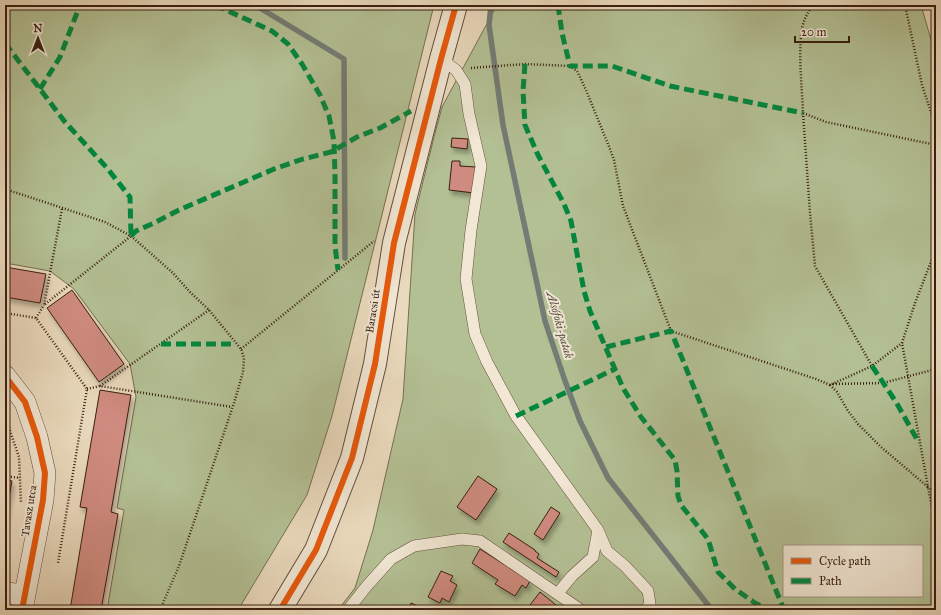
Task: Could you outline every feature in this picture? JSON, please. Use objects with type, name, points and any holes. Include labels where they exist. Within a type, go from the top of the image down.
[{"type":"street","name":"Baracsi út","points":[[280,610],[316,550],[352,458],[375,364],[394,243],[456,5]]},
{"type":"street","name":"Tavasz utca","points":[[5,376],[25,402],[37,437],[45,473],[43,500],[17,599]]},
{"type":"lane","points":[[441,59],[456,70],[465,84],[480,166],[466,279],[475,334],[487,362],[516,416],[598,530],[608,551],[625,566],[648,591],[650,604],[645,610]]},
{"type":"lane","points":[[593,556],[598,530]]},
{"type":"lane","points":[[348,610],[391,559],[414,546],[462,539],[480,541],[581,610]]},
{"type":"lane","points":[[558,593],[572,576],[593,556],[600,552],[608,551]]},
{"type":"path","points":[[812,5],[802,27],[801,40],[803,113],[810,214],[816,266],[872,366]]},
{"type":"path","points":[[905,5],[922,85],[936,127]]},
{"type":"path","points":[[484,66],[506,64],[570,66],[577,71],[612,154],[623,206],[671,331],[830,384],[883,383],[936,369]]},
{"type":"path","points":[[803,113],[826,122],[936,145]]},
{"type":"path","points":[[5,189],[105,222],[131,236],[173,273],[209,310],[241,349],[244,358],[243,372],[179,566],[160,610]]},
{"type":"path","points":[[44,305],[62,209]]},
{"type":"path","points":[[36,318],[44,305],[131,236]]},
{"type":"path","points":[[241,349],[374,241]]},
{"type":"path","points":[[936,249],[902,343],[936,527]]},
{"type":"path","points":[[87,389],[100,386],[209,310]]},
{"type":"path","points":[[5,313],[36,318],[87,389],[58,563]]},
{"type":"path","points":[[830,384],[872,366],[902,343]]},
{"type":"path","points":[[830,384],[837,392],[848,412],[858,424],[881,447],[936,492]]},
{"type":"path","points":[[100,386],[232,407]]},
{"type":"path","points":[[5,416],[19,457],[20,508]]},
{"type":"path","points":[[5,476],[20,478]]},
{"type":"green space","points":[[5,5],[434,5],[332,416],[307,495],[238,610],[107,610],[124,510],[117,508],[136,397],[130,364],[74,289],[50,271],[5,263]]},
{"type":"green space","points":[[497,5],[921,5],[936,57],[936,610],[338,610],[355,588],[373,530],[403,399],[415,214],[442,107]]},
{"type":"building","points":[[452,138],[468,139],[467,149],[451,147]]},
{"type":"building","points":[[452,161],[460,161],[460,166],[476,167],[474,193],[449,190]]},
{"type":"building","points":[[5,267],[46,274],[40,303],[5,297]]},
{"type":"building","points":[[72,290],[124,364],[99,382],[47,308]]},
{"type":"building","points":[[100,390],[131,395],[111,512],[118,514],[101,610],[70,610],[87,508],[80,507]]},
{"type":"building","points":[[478,476],[497,489],[476,520],[457,507]]},
{"type":"building","points":[[5,479],[12,481],[5,520]]},
{"type":"building","points":[[551,507],[560,513],[543,540],[534,534]]},
{"type":"building","points":[[509,533],[535,550],[539,554],[537,558],[559,572],[556,577],[503,542]]},
{"type":"building","points":[[480,549],[530,581],[526,588],[522,585],[515,596],[495,584],[498,580],[472,563]]},
{"type":"building","points":[[441,571],[453,576],[450,581],[457,585],[449,602],[442,598],[440,603],[428,597]]},
{"type":"building","points":[[540,592],[556,605],[552,610],[537,610],[530,605]]},
{"type":"building","points":[[411,603],[420,607],[419,610],[408,610]]},
{"type":"waterway","points":[[255,5],[344,59],[345,258]]},
{"type":"waterway","name":"Alsófoki-patak","points":[[491,5],[489,25],[503,125],[545,321],[564,378],[580,421],[608,478],[712,610]]},
{"type":"marked path","points":[[40,89],[60,57],[80,5]]},
{"type":"marked path","points":[[215,5],[272,31],[288,44],[302,64],[320,95],[329,116],[334,141],[335,246],[338,270]]},
{"type":"marked path","points":[[558,5],[562,33],[570,66],[612,66],[670,86],[803,113]]},
{"type":"marked path","points":[[5,43],[65,122],[107,168],[130,197],[131,236]]},
{"type":"marked path","points":[[525,64],[523,91],[525,125],[538,155],[564,204],[571,221],[584,291],[590,311],[623,388],[641,417],[675,460],[678,496],[681,505],[708,539],[718,572],[735,589],[755,603],[771,610]]},
{"type":"marked path","points":[[131,236],[136,231],[179,210],[274,169],[303,159],[331,152],[357,137],[380,128],[411,111]]},
{"type":"marked path","points":[[606,347],[671,331],[784,610]]},
{"type":"marked path","points":[[161,344],[236,344]]},
{"type":"marked path","points":[[872,366],[896,402],[919,443]]},
{"type":"marked path","points":[[516,416],[615,369]]},
{"type":"cycle path","points":[[280,610],[316,550],[352,458],[375,364],[394,243],[456,5]]},
{"type":"cycle path","points":[[5,376],[25,402],[37,437],[45,473],[43,500],[22,610]]}]
